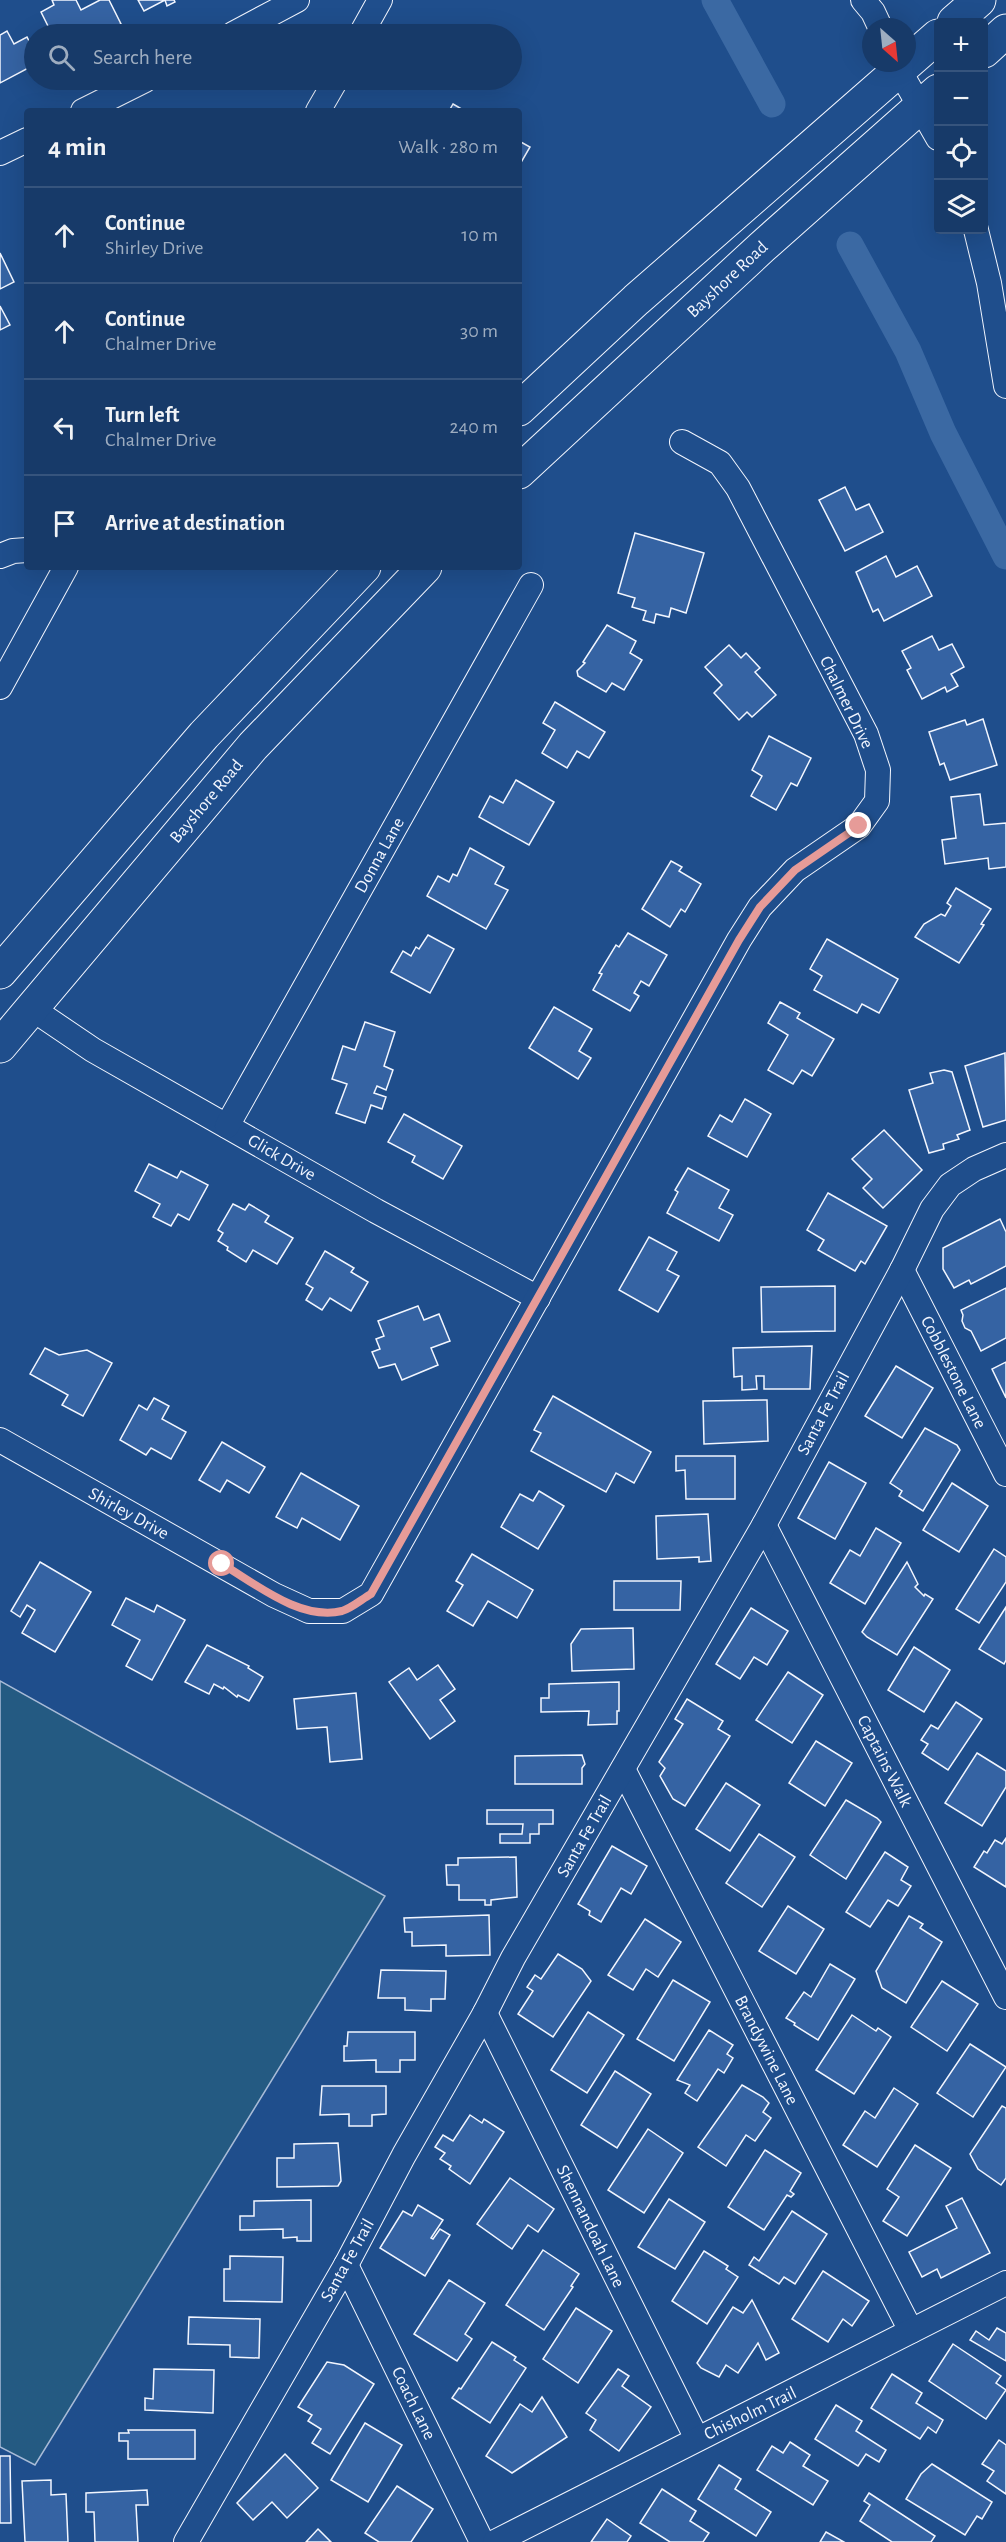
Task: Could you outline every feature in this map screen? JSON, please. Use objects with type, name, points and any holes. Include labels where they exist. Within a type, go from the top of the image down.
[{"type":"main road","points":[[959,18],[979,0]]},
{"type":"main road","points":[[988,47],[1006,31]]},
{"type":"main road","points":[[916,53],[934,40]]},
{"type":"main road","points":[[522,406],[645,292],[890,72]]},
{"type":"main road","name":"Bayshore Road","points":[[522,469],[762,247],[930,99]]},
{"type":"main road","points":[[0,972],[204,735],[361,570]]},
{"type":"main road","name":"Bayshore Road","points":[[0,1046],[253,746],[423,570]]},
{"type":"street","points":[[252,24],[297,0]]},
{"type":"street","points":[[367,24],[380,0]]},
{"type":"street","points":[[863,0],[876,18]]},
{"type":"street","points":[[901,72],[930,99],[936,126]]},
{"type":"street","points":[[89,108],[125,90]]},
{"type":"street","points":[[320,108],[330,90]]},
{"type":"street","points":[[0,153],[24,141]]},
{"type":"street","points":[[977,234],[984,260],[1006,386]]},
{"type":"street","name":"Chalmer Drive","points":[[259,1586],[309,1611],[343,1611],[371,1594],[739,940],[760,907],[795,870],[859,826],[877,801],[878,770],[866,734],[738,488],[720,463],[682,442]]},
{"type":"street","points":[[0,556],[13,551],[24,550]]},
{"type":"street","points":[[0,687],[64,570]]},
{"type":"street","name":"Donna Lane","points":[[227,1126],[531,585]]},
{"type":"street","name":"Glick Drive","points":[[31,1008],[93,1050],[376,1211],[538,1298]]},
{"type":"street","name":"Santa Fe Trail","points":[[186,2542],[345,2265],[485,2013],[513,1958],[764,1525],[902,1270],[932,1209],[950,1185],[974,1169],[1006,1155]]},
{"type":"street","name":"Cobblestone Lane","points":[[902,1270],[1006,1474]]},
{"type":"street","name":"Shirley Drive","points":[[0,1440],[259,1586]]},
{"type":"street","name":"Captains Walk","points":[[764,1525],[1006,1996]]},
{"type":"street","name":"Brandywine Lane","points":[[623,1769],[911,2331]]},
{"type":"street","name":"Shennandoah Lane","points":[[485,2013],[697,2439]]},
{"type":"street","name":"Coach Lane","points":[[345,2265],[482,2542]]},
{"type":"street","name":"Chisholm Trail","points":[[495,2542],[1006,2283]]},
{"type":"shaded area","points":[[0,1681],[385,1896],[35,2465],[0,2447]]},
{"type":"building","points":[[52,0],[76,0],[81,10],[100,0],[109,0],[121,24],[47,24],[41,12],[54,5]]},
{"type":"building","points":[[138,0],[165,0],[144,11]]},
{"type":"building","points":[[165,0],[174,0],[175,2],[167,6]]},
{"type":"building","points":[[7,31],[14,44],[24,39],[24,70],[0,83],[0,35]]},
{"type":"building","points":[[522,143],[530,147],[522,161]]},
{"type":"building","points":[[0,253],[14,282],[0,289]]},
{"type":"building","points":[[0,306],[10,325],[0,330]]},
{"type":"building","points":[[845,487],[856,510],[869,504],[883,532],[845,551],[819,500]]},
{"type":"building","points":[[635,533],[704,553],[686,613],[671,608],[669,617],[656,614],[654,623],[643,620],[646,611],[632,607],[635,598],[618,593]]},
{"type":"building","points":[[886,556],[896,577],[917,566],[932,596],[884,621],[878,609],[873,612],[856,572]]},
{"type":"building","points":[[607,625],[636,641],[630,653],[642,660],[624,690],[612,683],[606,692],[578,676],[577,671],[585,663],[583,662]]},
{"type":"building","points":[[932,636],[939,650],[952,644],[964,667],[951,674],[958,686],[947,692],[945,687],[922,699],[907,670],[911,668],[902,651]]},
{"type":"building","points":[[729,645],[741,658],[746,653],[760,668],[755,672],[776,695],[752,717],[747,712],[739,720],[714,693],[722,685],[705,667]]},
{"type":"building","points":[[555,702],[605,732],[589,758],[577,751],[567,768],[542,753],[555,730],[543,723]]},
{"type":"building","points":[[983,719],[997,765],[950,780],[944,763],[940,765],[929,732],[965,720],[967,725]]},
{"type":"building","points":[[769,736],[811,758],[797,786],[791,783],[776,810],[751,796],[762,776],[752,770]]},
{"type":"building","points":[[516,780],[554,802],[529,845],[479,817],[490,796],[503,803]]},
{"type":"building","points":[[980,794],[984,825],[1006,823],[1006,867],[989,869],[988,858],[945,864],[942,840],[956,838],[951,797]]},
{"type":"building","points":[[470,848],[504,867],[495,884],[508,890],[486,929],[427,896],[438,876],[449,882],[453,874],[457,876]]},
{"type":"building","points":[[671,861],[682,867],[679,871],[701,884],[685,912],[681,909],[670,927],[642,909]]},
{"type":"building","points":[[956,888],[991,909],[981,924],[984,925],[959,963],[915,937],[924,924],[941,914],[945,916],[951,906],[947,903]]},
{"type":"building","points":[[628,933],[667,955],[649,986],[641,981],[634,993],[639,996],[630,1011],[593,990],[602,974],[599,973],[616,945],[619,947]]},
{"type":"building","points":[[428,935],[454,949],[430,993],[391,972],[403,951],[411,956],[416,947],[419,949]]},
{"type":"building","points":[[827,939],[898,979],[879,1013],[862,1004],[857,1013],[814,990],[822,976],[810,969]]},
{"type":"building","points":[[780,1002],[800,1013],[797,1018],[834,1039],[812,1076],[802,1070],[793,1084],[768,1070],[788,1035],[768,1023]]},
{"type":"building","points":[[554,1007],[592,1029],[579,1051],[591,1058],[578,1079],[529,1048]]},
{"type":"building","points":[[365,1022],[395,1032],[384,1066],[393,1070],[386,1090],[377,1086],[374,1093],[386,1097],[382,1109],[371,1105],[365,1123],[336,1113],[347,1084],[332,1079],[343,1046],[355,1050]]},
{"type":"building","points":[[1005,1053],[1006,1120],[983,1127],[965,1066]]},
{"type":"building","points":[[944,1070],[952,1072],[970,1130],[957,1135],[959,1139],[943,1144],[944,1149],[929,1153],[909,1090],[933,1083],[930,1073]]},
{"type":"building","points":[[745,1099],[771,1114],[747,1157],[708,1136],[720,1115],[732,1122]]},
{"type":"building","points":[[404,1114],[462,1146],[443,1179],[412,1162],[415,1156],[388,1142]]},
{"type":"building","points":[[884,1130],[922,1170],[883,1208],[863,1188],[872,1179],[852,1159]]},
{"type":"building","points":[[149,1164],[177,1178],[181,1171],[208,1185],[189,1220],[178,1214],[171,1226],[153,1217],[160,1204],[135,1191]]},
{"type":"building","points":[[688,1168],[729,1190],[719,1208],[733,1215],[719,1241],[667,1213],[678,1192],[675,1190]]},
{"type":"building","points":[[828,1193],[887,1226],[865,1264],[861,1261],[855,1271],[818,1250],[824,1240],[807,1230]]},
{"type":"building","points":[[233,1204],[245,1210],[249,1204],[269,1216],[265,1222],[293,1238],[277,1264],[253,1250],[246,1262],[227,1250],[228,1247],[218,1241],[223,1233],[218,1230]]},
{"type":"building","points":[[1000,1219],[1006,1232],[1006,1266],[971,1284],[969,1280],[954,1288],[943,1269],[943,1248]]},
{"type":"building","points":[[649,1237],[677,1252],[667,1270],[679,1276],[658,1312],[619,1290]]},
{"type":"building","points":[[325,1251],[354,1268],[351,1272],[368,1282],[351,1311],[330,1298],[322,1310],[306,1300],[313,1288],[306,1284]]},
{"type":"building","points":[[835,1286],[835,1331],[762,1332],[761,1287]]},
{"type":"building","points":[[1006,1288],[1006,1338],[981,1351],[971,1331],[965,1328],[961,1310]]},
{"type":"building","points":[[418,1306],[424,1320],[439,1314],[450,1341],[431,1348],[438,1365],[402,1380],[395,1364],[379,1368],[372,1352],[380,1349],[376,1339],[384,1336],[378,1321]]},
{"type":"building","points":[[812,1346],[810,1389],[764,1389],[764,1376],[756,1376],[757,1389],[742,1390],[742,1376],[734,1377],[733,1348]]},
{"type":"building","points":[[45,1348],[59,1355],[87,1350],[112,1363],[83,1416],[62,1405],[68,1395],[30,1374]]},
{"type":"building","points":[[1006,1362],[1006,1398],[992,1369]]},
{"type":"building","points":[[896,1366],[933,1388],[902,1438],[865,1416]]},
{"type":"building","points":[[553,1396],[651,1452],[634,1483],[616,1473],[606,1492],[531,1451],[541,1433],[534,1430]]},
{"type":"building","points":[[154,1398],[169,1406],[162,1419],[186,1432],[171,1459],[151,1448],[146,1455],[120,1440],[139,1405],[147,1410]]},
{"type":"building","points":[[767,1400],[768,1441],[704,1444],[703,1401]]},
{"type":"building","points":[[925,1428],[957,1445],[960,1450],[923,1511],[899,1496],[902,1491],[890,1483]]},
{"type":"building","points":[[222,1442],[265,1467],[249,1493],[227,1480],[220,1492],[199,1480]]},
{"type":"building","points":[[676,1456],[735,1456],[735,1499],[686,1499],[685,1470],[676,1471]]},
{"type":"building","points":[[829,1462],[866,1483],[835,1539],[798,1518]]},
{"type":"building","points":[[301,1473],[359,1506],[340,1540],[302,1518],[297,1528],[276,1517]]},
{"type":"building","points":[[952,1483],[988,1506],[959,1552],[923,1530]]},
{"type":"building","points":[[539,1491],[564,1506],[538,1549],[501,1527],[520,1494],[533,1501]]},
{"type":"building","points":[[708,1514],[711,1561],[699,1562],[699,1557],[657,1559],[656,1516]]},
{"type":"building","points":[[876,1528],[901,1543],[865,1604],[830,1583],[850,1550],[860,1556]]},
{"type":"building","points":[[994,1549],[1006,1557],[1006,1582],[979,1623],[956,1609]]},
{"type":"building","points":[[472,1554],[533,1590],[517,1618],[488,1601],[473,1626],[447,1611],[463,1585],[456,1581]]},
{"type":"building","points":[[40,1562],[91,1592],[55,1652],[22,1633],[35,1610],[27,1605],[20,1617],[11,1611]]},
{"type":"building","points":[[907,1562],[918,1584],[915,1587],[924,1596],[925,1594],[933,1599],[897,1655],[862,1632]]},
{"type":"building","points":[[614,1581],[681,1581],[680,1610],[614,1610]]},
{"type":"building","points":[[126,1598],[154,1612],[157,1605],[185,1620],[152,1680],[126,1666],[140,1640],[112,1625]]},
{"type":"building","points":[[1006,1607],[1006,1660],[1004,1664],[979,1649]]},
{"type":"building","points":[[751,1608],[788,1631],[767,1665],[754,1657],[740,1679],[716,1664]]},
{"type":"building","points":[[633,1628],[634,1669],[572,1671],[571,1644],[581,1629]]},
{"type":"building","points":[[207,1645],[249,1666],[248,1668],[263,1677],[249,1701],[214,1684],[209,1694],[185,1682]]},
{"type":"building","points":[[914,1647],[950,1670],[924,1712],[888,1690]]},
{"type":"building","points":[[438,1665],[455,1689],[440,1700],[455,1721],[430,1739],[389,1682],[409,1668],[417,1680]]},
{"type":"building","points":[[788,1672],[823,1695],[792,1743],[756,1720]]},
{"type":"building","points":[[619,1682],[617,1724],[588,1725],[589,1711],[541,1712],[541,1698],[549,1698],[549,1684]]},
{"type":"building","points":[[356,1693],[362,1759],[330,1762],[327,1727],[297,1729],[294,1699]]},
{"type":"building","points":[[687,1699],[723,1721],[718,1729],[730,1736],[685,1806],[673,1799],[660,1776],[665,1768],[659,1762],[683,1724],[675,1719]]},
{"type":"building","points":[[956,1702],[982,1719],[948,1770],[922,1753],[928,1744],[921,1740],[931,1725],[938,1729]]},
{"type":"building","points":[[816,1741],[852,1763],[825,1806],[789,1783]]},
{"type":"building","points":[[977,1753],[1006,1771],[1006,1787],[982,1826],[945,1803]]},
{"type":"building","points":[[582,1755],[585,1764],[582,1768],[582,1784],[515,1784],[515,1756]]},
{"type":"building","points":[[726,1783],[760,1805],[730,1851],[696,1829]]},
{"type":"building","points":[[846,1800],[881,1822],[846,1879],[810,1855]]},
{"type":"building","points":[[487,1810],[553,1810],[553,1824],[539,1824],[539,1834],[530,1834],[530,1843],[500,1843],[500,1834],[522,1834],[523,1824],[487,1824]]},
{"type":"building","points":[[759,1834],[795,1857],[762,1907],[726,1883]]},
{"type":"building","points":[[1006,1838],[1006,1887],[974,1867],[984,1851],[987,1853],[995,1840],[1002,1844]]},
{"type":"building","points":[[612,1846],[647,1866],[631,1894],[621,1888],[601,1922],[589,1915],[590,1911],[578,1904]]},
{"type":"building","points":[[885,1852],[908,1867],[901,1880],[911,1886],[898,1906],[888,1900],[870,1927],[846,1912]]},
{"type":"building","points":[[516,1857],[517,1897],[491,1900],[491,1905],[485,1905],[485,1900],[459,1900],[459,1885],[447,1885],[446,1865],[458,1865],[458,1858]]},
{"type":"building","points":[[788,1906],[824,1929],[796,1974],[759,1951]]},
{"type":"building","points":[[489,1915],[490,1955],[446,1956],[446,1945],[412,1946],[412,1932],[405,1932],[404,1918]]},
{"type":"building","points":[[909,1916],[923,1924],[920,1928],[942,1942],[906,2003],[882,1988],[876,1971]]},
{"type":"building","points":[[645,1919],[681,1942],[658,1977],[646,1969],[633,1990],[608,1975]]},
{"type":"building","points":[[558,1954],[582,1969],[591,1981],[553,2037],[518,2014],[533,1991],[527,1987],[535,1975],[541,1979]]},
{"type":"building","points":[[830,1964],[855,1979],[818,2040],[786,2018],[804,1992],[811,1997]]},
{"type":"building","points":[[381,1970],[446,1971],[445,1999],[431,1999],[431,2011],[405,2010],[405,1998],[378,1998]]},
{"type":"building","points":[[673,1980],[710,2002],[674,2061],[637,2039]]},
{"type":"building","points":[[942,1981],[978,2004],[947,2051],[911,2027]]},
{"type":"building","points":[[588,2012],[624,2035],[587,2093],[551,2070]]},
{"type":"building","points":[[852,2015],[876,2031],[878,2028],[891,2037],[854,2094],[816,2070]]},
{"type":"building","points":[[709,2030],[733,2045],[727,2054],[733,2058],[724,2073],[718,2069],[697,2101],[685,2093],[690,2085],[677,2080]]},
{"type":"building","points":[[348,2032],[415,2032],[415,2060],[400,2060],[400,2072],[376,2072],[376,2060],[344,2061],[344,2046],[347,2046]]},
{"type":"building","points":[[970,2044],[1006,2067],[973,2117],[937,2093]]},
{"type":"building","points":[[615,2071],[651,2094],[617,2148],[581,2125]]},
{"type":"building","points":[[742,2085],[769,2103],[763,2112],[771,2118],[755,2141],[746,2135],[726,2166],[698,2147]]},
{"type":"building","points":[[322,2086],[386,2086],[386,2114],[372,2115],[372,2126],[349,2126],[349,2114],[320,2115]]},
{"type":"building","points":[[894,2088],[918,2104],[877,2167],[843,2145],[865,2111],[875,2118]]},
{"type":"building","points":[[1002,2106],[1006,2108],[1006,2178],[1001,2185],[978,2169],[970,2154]]},
{"type":"building","points":[[470,2115],[482,2123],[484,2119],[504,2132],[470,2184],[449,2169],[451,2166],[440,2159],[445,2153],[435,2147],[443,2135],[453,2141]]},
{"type":"building","points":[[648,2129],[683,2153],[644,2213],[608,2190]]},
{"type":"building","points":[[338,2143],[341,2181],[338,2186],[277,2187],[277,2158],[294,2158],[294,2144]]},
{"type":"building","points":[[915,2145],[951,2168],[907,2236],[883,2221],[899,2197],[887,2189]]},
{"type":"building","points":[[765,2150],[801,2173],[790,2191],[794,2194],[791,2197],[787,2195],[764,2230],[728,2207]]},
{"type":"building","points":[[510,2178],[554,2209],[538,2232],[528,2225],[512,2249],[477,2224]]},
{"type":"building","points":[[962,2198],[990,2253],[941,2278],[937,2269],[922,2277],[909,2252],[957,2228],[946,2206]]},
{"type":"building","points":[[669,2199],[705,2222],[675,2269],[638,2247]]},
{"type":"building","points":[[311,2200],[311,2241],[297,2241],[297,2237],[283,2238],[283,2229],[240,2230],[240,2216],[254,2216],[254,2201]]},
{"type":"building","points":[[418,2205],[443,2220],[431,2238],[433,2239],[440,2229],[450,2235],[425,2276],[380,2248],[403,2211],[412,2216]]},
{"type":"building","points":[[792,2211],[827,2234],[795,2284],[784,2277],[779,2284],[749,2265],[754,2257],[759,2261]]},
{"type":"building","points":[[543,2250],[579,2274],[571,2286],[573,2287],[544,2330],[506,2305]]},
{"type":"building","points":[[704,2251],[728,2266],[726,2269],[738,2277],[707,2324],[672,2301]]},
{"type":"building","points":[[230,2256],[283,2257],[282,2302],[224,2301],[224,2269],[230,2269]]},
{"type":"building","points":[[823,2271],[869,2301],[852,2326],[843,2319],[828,2342],[792,2319]]},
{"type":"building","points":[[449,2280],[485,2303],[465,2334],[472,2339],[457,2361],[414,2334]]},
{"type":"building","points":[[752,2300],[779,2353],[766,2360],[758,2343],[738,2373],[726,2365],[719,2377],[701,2368],[697,2363],[733,2307],[743,2313]]},
{"type":"building","points":[[576,2308],[612,2331],[578,2383],[543,2359]]},
{"type":"building","points":[[189,2317],[260,2319],[259,2358],[230,2357],[230,2345],[188,2344]]},
{"type":"building","points":[[997,2328],[1006,2333],[1006,2361],[970,2340],[976,2331],[989,2340]]},
{"type":"building","points":[[492,2342],[516,2357],[514,2360],[526,2368],[490,2423],[452,2398],[459,2388],[461,2389]]},
{"type":"building","points":[[953,2344],[1001,2376],[996,2383],[1006,2390],[986,2419],[929,2381]]},
{"type":"building","points":[[327,2362],[344,2365],[374,2384],[330,2454],[312,2443],[321,2429],[308,2421],[312,2415],[298,2407]]},
{"type":"building","points":[[154,2369],[214,2370],[213,2413],[145,2410],[145,2398],[153,2399]]},
{"type":"building","points":[[618,2369],[629,2376],[622,2386],[651,2407],[619,2451],[590,2430],[596,2420],[586,2413]]},
{"type":"building","points":[[892,2374],[922,2393],[916,2403],[943,2420],[936,2433],[928,2427],[920,2439],[871,2408]]},
{"type":"building","points":[[542,2397],[567,2437],[512,2473],[486,2456],[520,2404],[532,2412]]},
{"type":"building","points":[[836,2405],[862,2421],[856,2431],[886,2450],[879,2462],[866,2454],[858,2466],[815,2439]]},
{"type":"building","points":[[365,2423],[402,2445],[368,2502],[331,2480]]},
{"type":"building","points":[[128,2430],[195,2430],[195,2459],[128,2459],[128,2441],[119,2441],[119,2433],[129,2433]]},
{"type":"building","points":[[999,2440],[1006,2445],[1006,2494],[987,2481],[994,2471],[982,2464]]},
{"type":"building","points":[[790,2442],[810,2455],[803,2466],[828,2481],[813,2505],[757,2470],[772,2446],[783,2453]]},
{"type":"building","points":[[285,2454],[318,2488],[287,2518],[272,2502],[253,2520],[237,2503]]},
{"type":"building","points":[[0,2456],[10,2456],[11,2523],[0,2523]]},
{"type":"building","points":[[932,2464],[992,2502],[982,2519],[977,2516],[965,2535],[906,2499],[921,2474]]},
{"type":"building","points":[[719,2465],[741,2479],[735,2489],[771,2512],[756,2536],[698,2499]]},
{"type":"building","points":[[51,2480],[51,2495],[66,2494],[68,2542],[25,2542],[22,2481]]},
{"type":"building","points":[[397,2486],[433,2509],[411,2542],[379,2542],[365,2533]]},
{"type":"building","points":[[662,2489],[696,2511],[690,2521],[709,2533],[703,2542],[670,2542],[640,2523]]},
{"type":"building","points":[[147,2490],[148,2505],[136,2505],[138,2542],[95,2542],[94,2512],[86,2512],[86,2493]]},
{"type":"building","points":[[869,2493],[935,2536],[931,2542],[892,2542],[860,2521],[870,2505],[864,2501]]},
{"type":"building","points":[[607,2519],[631,2536],[627,2542],[591,2542]]},
{"type":"building","points":[[318,2529],[331,2542],[306,2542]]},
{"type":"building","points":[[826,2532],[844,2542],[820,2542]]},
{"type":"waterway","points":[[715,0],[772,104]]},
{"type":"waterway","points":[[850,245],[908,351],[943,433],[1006,556]]},
{"type":"route","points":[[222,1564],[273,1595],[309,1611],[343,1611],[371,1594],[739,940],[760,907],[795,870],[859,826]]}]
